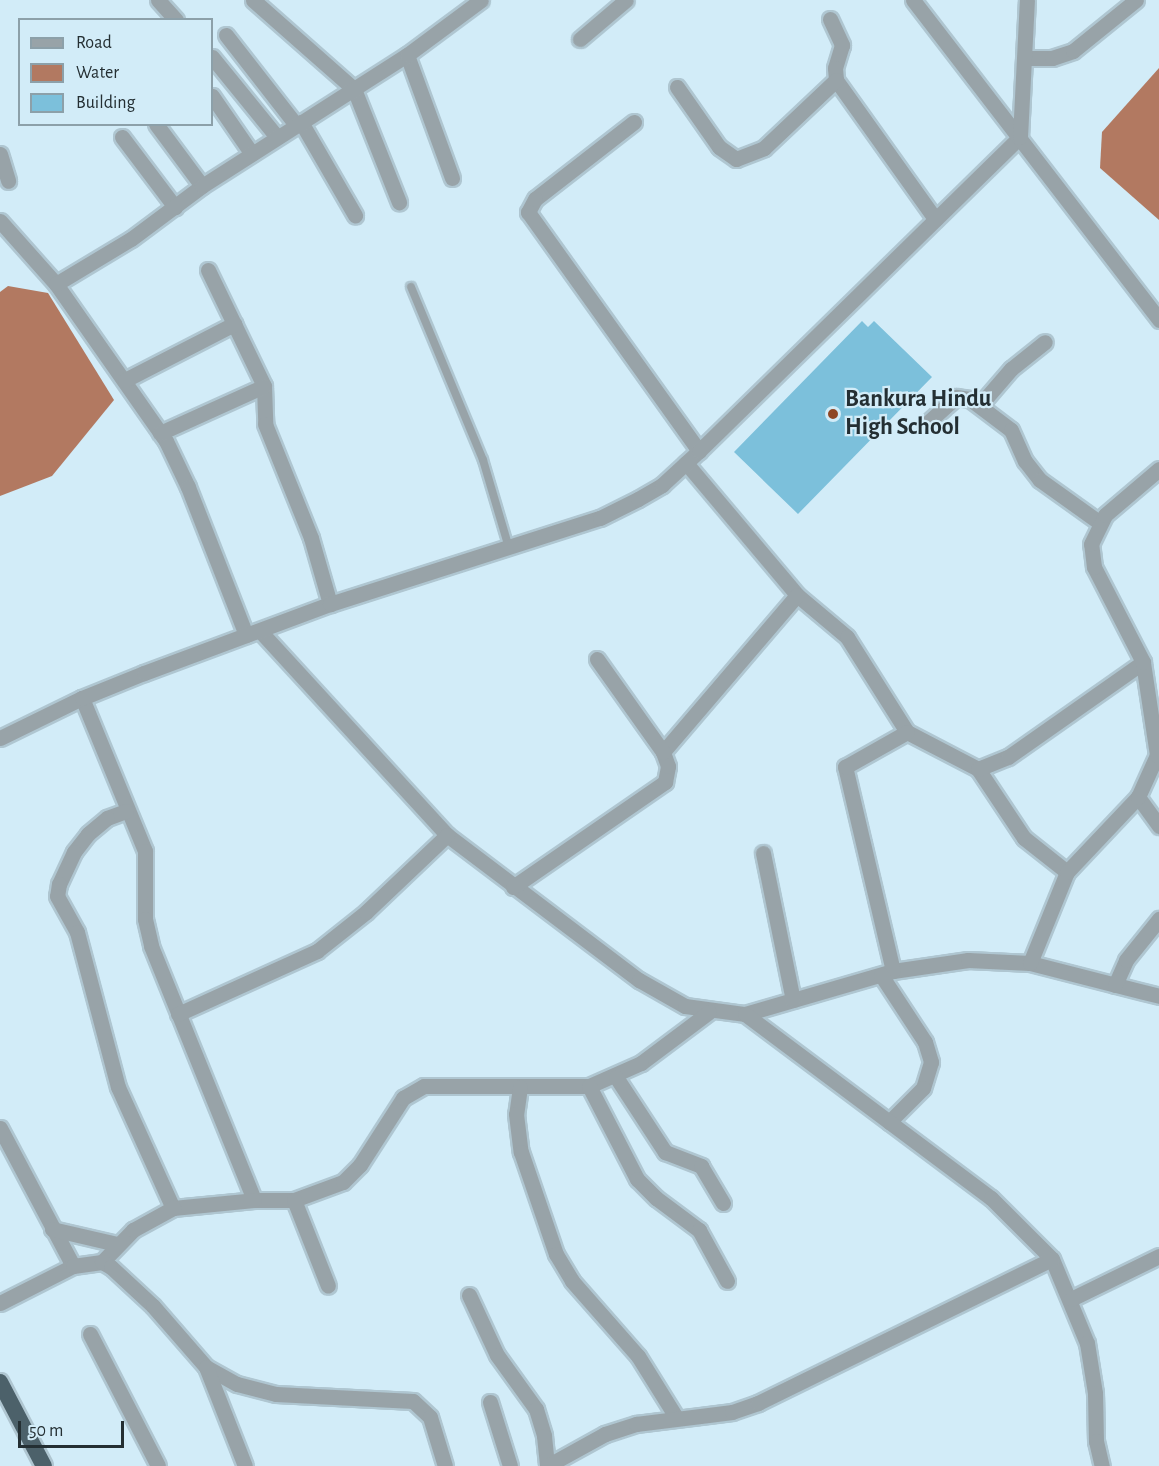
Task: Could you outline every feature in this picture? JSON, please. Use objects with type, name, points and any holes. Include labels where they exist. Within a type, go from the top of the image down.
[{"type":"highway","points":[[0,1382],[44,1466]]},
{"type":"street","points":[[158,0],[174,18]]},
{"type":"street","points":[[252,0],[354,89],[399,202]]},
{"type":"street","points":[[56,284],[175,207],[202,186],[298,123],[407,55],[481,0]]},
{"type":"street","points":[[580,39],[626,0]]},
{"type":"street","points":[[913,0],[1159,320]]},
{"type":"street","points":[[0,738],[82,698],[330,604],[600,518],[662,485],[1020,137],[1026,58],[1027,0]]},
{"type":"street","points":[[1026,58],[1052,58],[1073,51],[1136,0]]},
{"type":"street","points":[[830,19],[842,45],[835,68],[836,80],[935,219]]},
{"type":"street","points":[[226,35],[298,123],[355,215]]},
{"type":"street","points":[[407,55],[452,178]]},
{"type":"street","points":[[213,58],[278,137]]},
{"type":"street","points":[[677,87],[719,147],[736,159],[765,148],[836,80]]},
{"type":"street","points":[[213,97],[252,154]]},
{"type":"street","points":[[634,122],[535,199],[528,212],[699,451]]},
{"type":"street","points":[[157,126],[202,186]]},
{"type":"street","points":[[122,137],[175,207]]},
{"type":"street","points":[[0,154],[8,181]]},
{"type":"street","points":[[0,221],[56,284],[160,433],[188,487],[254,633],[447,835],[513,887],[663,996],[709,1012],[745,1014],[887,973],[968,960],[1030,963],[1159,996]]},
{"type":"street","points":[[208,270],[264,386],[266,424],[308,529],[330,604]]},
{"type":"street","points":[[125,380],[234,324]]},
{"type":"street","points":[[980,405],[1011,369],[1045,342]]},
{"type":"street","points":[[160,433],[264,386]]},
{"type":"street","points":[[925,425],[956,397],[980,405],[1011,430],[1025,461],[1040,480],[1100,523]]},
{"type":"street","points":[[686,463],[797,595],[847,637],[907,732],[978,769],[1024,838],[1067,872]]},
{"type":"street","points":[[1030,963],[1067,872],[1138,797],[1159,750],[1143,662],[1094,567],[1090,544],[1100,523],[1124,497],[1159,469]]},
{"type":"street","points":[[663,752],[797,595]]},
{"type":"street","points":[[513,887],[657,791],[668,775],[663,752],[597,659]]},
{"type":"street","points":[[978,769],[1008,757],[1143,662]]},
{"type":"street","points":[[82,698],[126,811],[145,850],[147,931],[178,1014],[254,1200]]},
{"type":"street","points":[[889,1122],[923,1088],[931,1062],[925,1042],[887,973],[845,767],[907,732]]},
{"type":"street","points":[[1138,797],[1159,826]]},
{"type":"street","points":[[126,811],[107,818],[88,834],[69,863],[57,896],[77,932],[128,1114],[173,1208]]},
{"type":"street","points":[[178,1014],[317,951],[366,912],[447,835]]},
{"type":"street","points":[[763,854],[793,1000]]},
{"type":"street","points":[[1114,985],[1126,960],[1159,919]]},
{"type":"street","points":[[102,1262],[117,1244],[149,1220],[173,1208],[254,1200],[294,1200],[332,1188],[351,1175],[403,1098],[414,1091],[440,1084],[520,1087],[590,1086],[616,1077],[664,1048],[709,1012]]},
{"type":"street","points":[[745,1014],[991,1198],[1052,1259],[1071,1299],[1093,1370],[1096,1441],[1102,1466]]},
{"type":"street","points":[[616,1077],[665,1152],[701,1166],[723,1203]]},
{"type":"street","points":[[590,1086],[637,1179],[656,1198],[699,1230],[727,1281]]},
{"type":"street","points":[[520,1087],[516,1114],[521,1152],[562,1268],[638,1356],[676,1417]]},
{"type":"street","points":[[0,1128],[73,1266]]},
{"type":"street","points":[[294,1200],[328,1286]]},
{"type":"street","points":[[52,1228],[117,1244]]},
{"type":"street","points":[[1071,1299],[1159,1256]]},
{"type":"street","points":[[469,1295],[497,1355],[536,1409],[544,1436],[547,1466],[605,1434],[676,1417],[732,1412],[758,1403],[1052,1259]]},
{"type":"street","points":[[0,1303],[73,1266],[102,1262],[111,1267],[153,1306],[206,1367],[237,1384],[276,1394],[413,1401],[430,1417],[445,1466]]},
{"type":"street","points":[[90,1334],[158,1466]]},
{"type":"street","points":[[206,1367],[239,1464]]},
{"type":"street","points":[[489,1402],[510,1466]]},
{"type":"lane","points":[[411,287],[474,438],[509,548]]},
{"type":"water","points":[[1159,68],[1159,220],[1100,168],[1102,132]]},
{"type":"water","points":[[8,286],[48,293],[114,400],[52,476],[0,496],[0,292]]},
{"type":"building","name":"Bankura Hindu High School","points":[[862,321],[868,327],[874,321],[932,377],[798,514],[734,452]]},
{"type":"place","name":"Bankura Hindu High School","points":[[833,414]]}]
